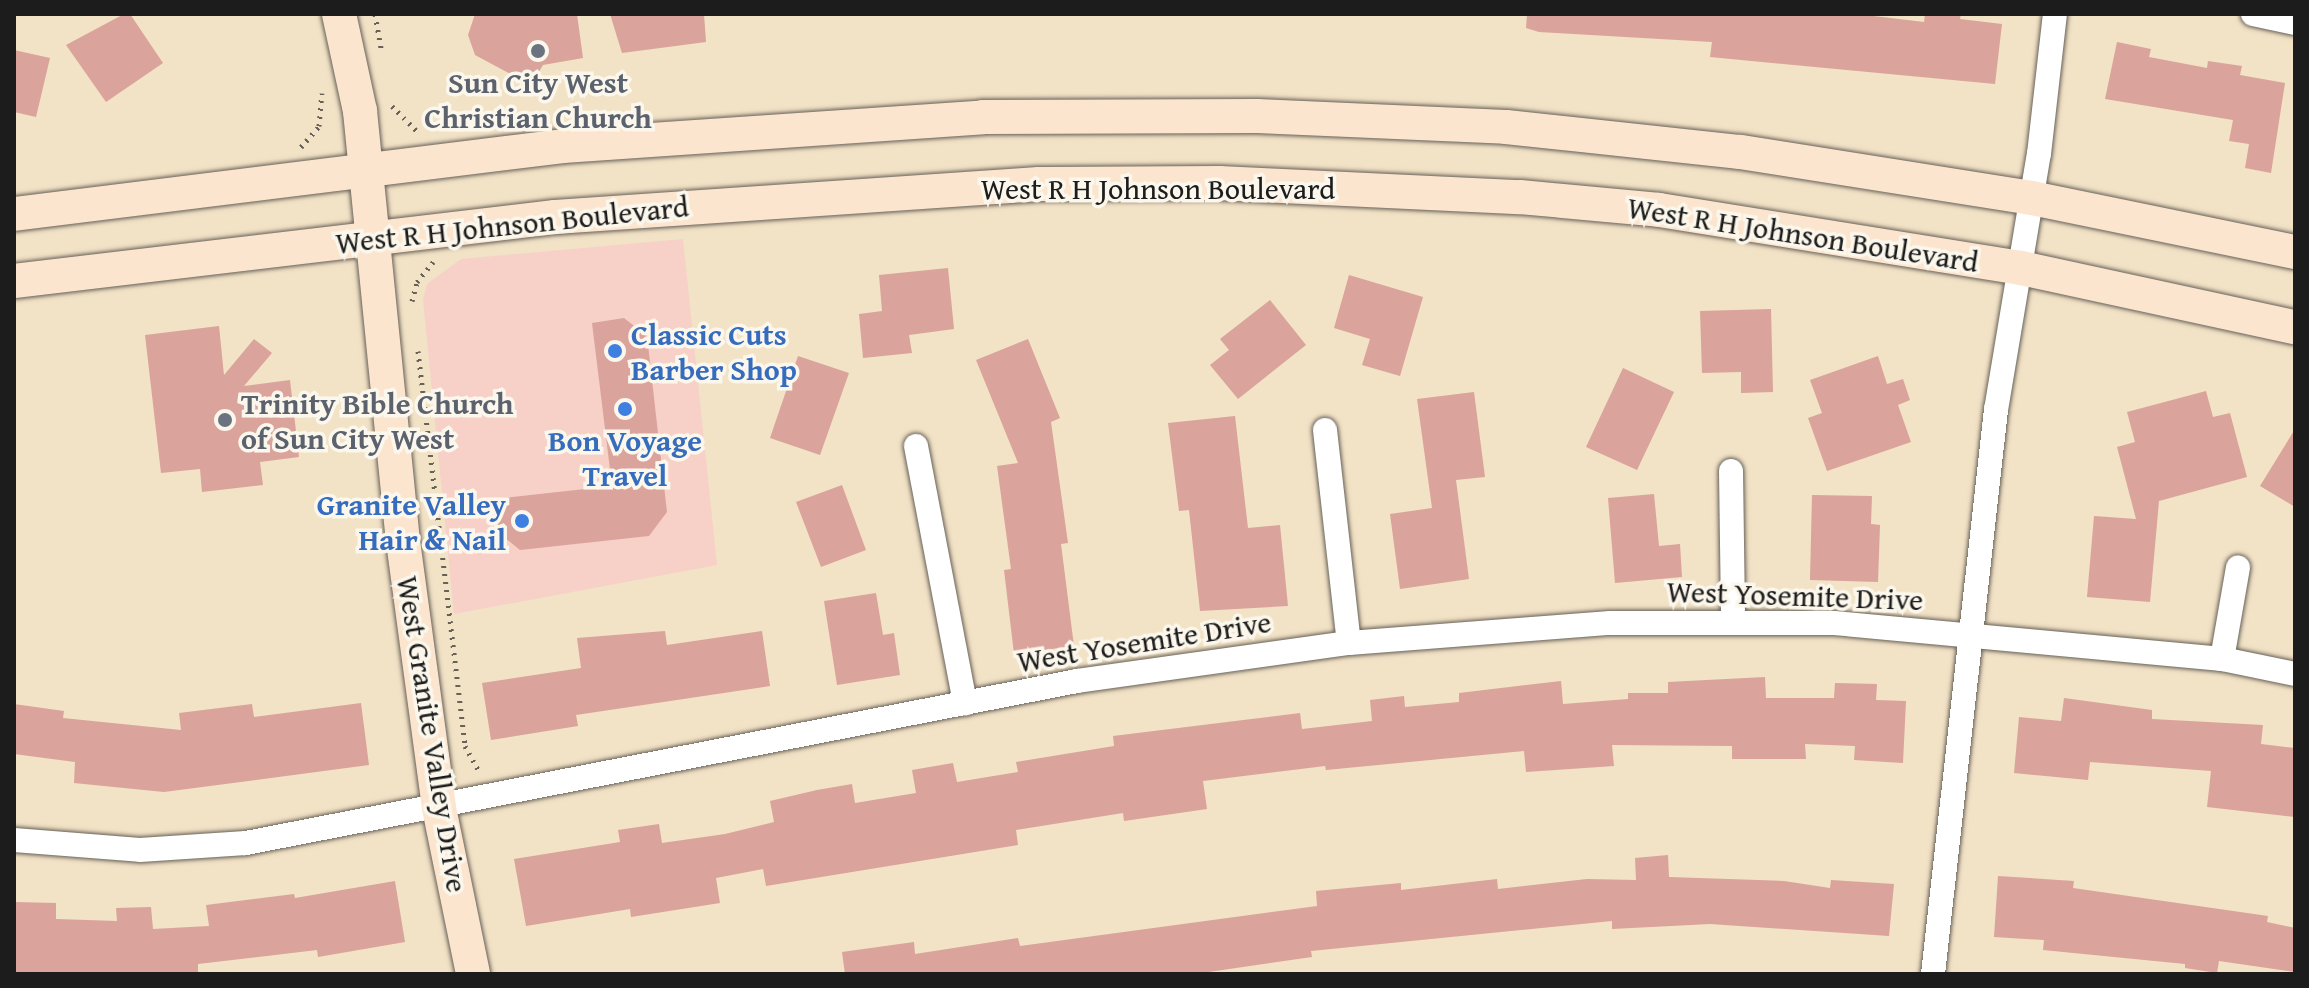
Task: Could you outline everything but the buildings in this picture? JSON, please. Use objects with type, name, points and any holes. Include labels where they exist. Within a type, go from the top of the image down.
[{"type":"main road","name":"West Granite Valley Drive","points":[[339,14],[360,111],[370,221],[439,808],[473,974]]},
{"type":"main road","points":[[14,214],[365,167],[563,146],[983,117],[1257,116],[1444,123],[1624,138],[2032,198],[2295,252]]},
{"type":"main road","name":"West R H Johnson Boulevard","points":[[14,281],[370,221],[1039,184],[1219,183],[1520,197],[1659,210],[2021,268],[2295,327]]},
{"type":"street","points":[[1933,974],[1996,410],[2027,233],[2055,14]]},
{"type":"street","points":[[2253,14],[2295,23]]},
{"type":"street","points":[[1325,430],[1349,643]]},
{"type":"street","points":[[916,446],[965,703]]},
{"type":"street","points":[[1731,471],[1733,621]]},
{"type":"street","points":[[2222,659],[2238,567]]},
{"type":"street","name":"West Yosemite Drive","points":[[14,840],[140,850],[246,843],[439,808],[1077,681],[1349,643],[1610,623],[1733,621],[1970,634],[2222,659],[2295,674]]},
{"type":"path","points":[[375,14],[383,62]]},
{"type":"path","points":[[295,150],[310,141],[322,118],[320,84]]},
{"type":"path","points":[[388,91],[403,121],[421,134],[433,135]]},
{"type":"path","points":[[413,305],[417,282],[440,257]]},
{"type":"path","points":[[416,335],[465,746],[474,769],[489,776]]},
{"type":"shaded area","points":[[683,239],[717,565],[454,614],[423,300],[427,284],[461,259]]},
{"type":"place","name":"Sun City West Christian Church","points":[[538,51]]},
{"type":"place","name":"Classic Cuts Barber Shop","points":[[615,351]]},
{"type":"place","name":"Bon Voyage Travel","points":[[625,409]]},
{"type":"place","name":"Trinity Bible Church of Sun City West","points":[[225,420]]},
{"type":"place","name":"Granite Valley Hair & Nail","points":[[522,521]]}]
